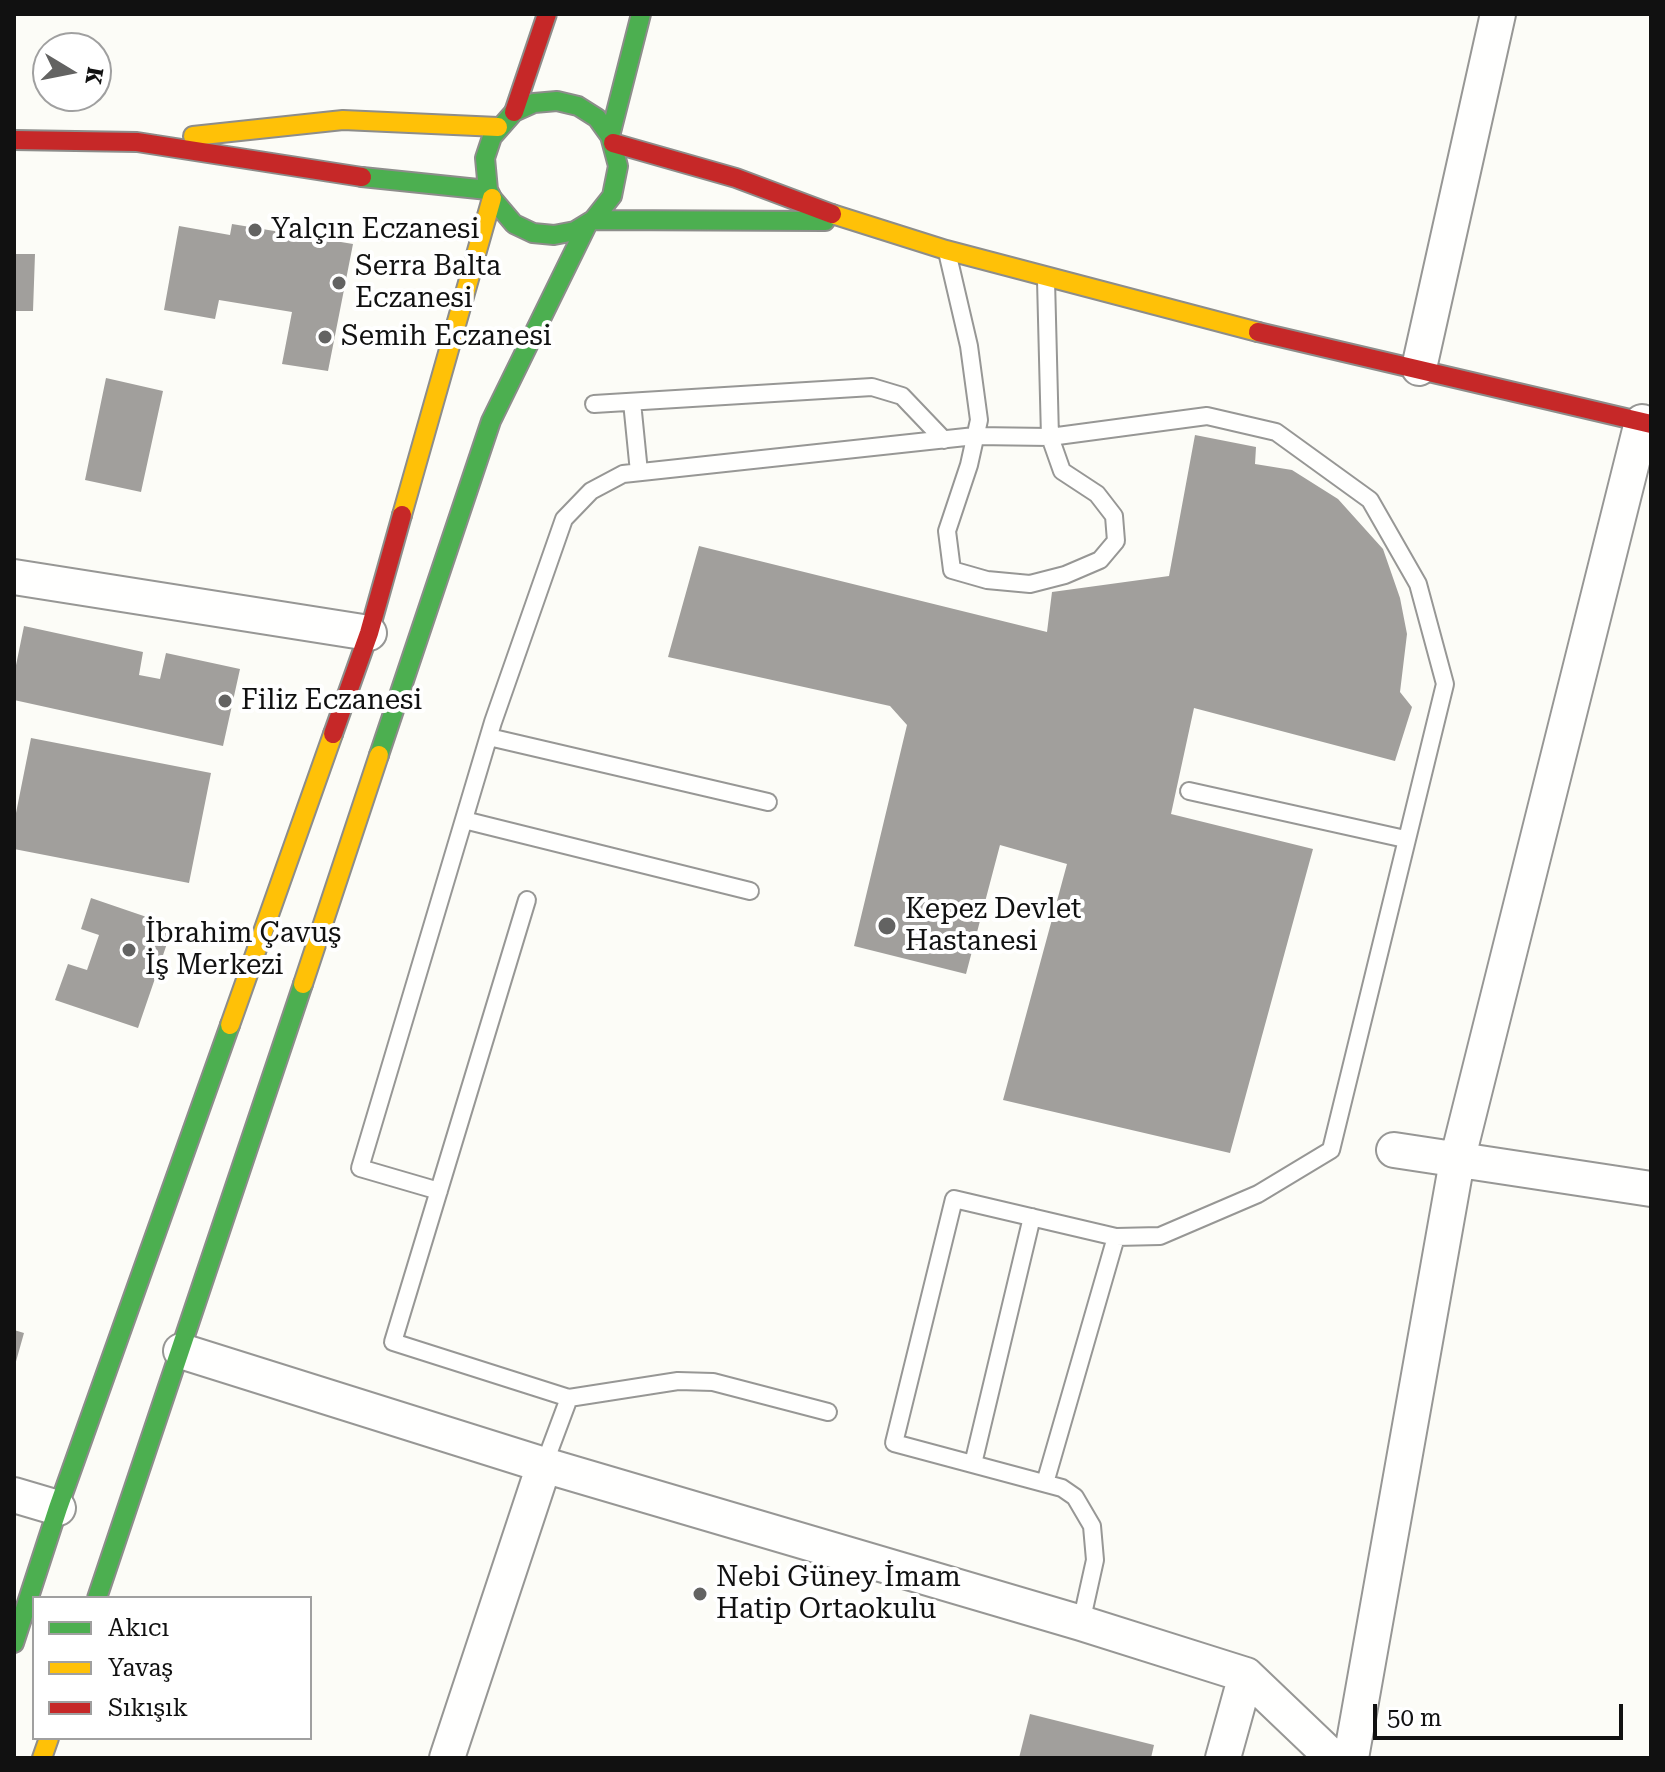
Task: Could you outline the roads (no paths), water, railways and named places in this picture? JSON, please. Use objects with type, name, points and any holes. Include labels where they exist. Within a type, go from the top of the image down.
[{"type":"main road","points":[[514,112],[547,14]]},
{"type":"main road","points":[[98,1596],[491,421],[591,222],[604,209],[617,181],[612,140],[641,14]]},
{"type":"main road","points":[[14,1643],[58,1508],[369,633],[490,194],[485,158],[498,127],[514,112],[534,103],[557,101],[588,112],[612,140],[736,178],[851,221],[946,250],[1203,319],[1646,423]]},
{"type":"main road","points":[[14,140],[137,142],[343,120],[498,127]]},
{"type":"main road","points":[[137,142],[490,194],[514,224],[533,233],[554,235],[591,222],[851,221]]},
{"type":"street","points":[[1419,368],[1498,14]]},
{"type":"street","points":[[1351,1758],[1457,1161],[1646,423]]},
{"type":"street","points":[[14,577],[369,633]]},
{"type":"street","points":[[1394,1150],[1651,1189]]},
{"type":"street","points":[[181,1351],[544,1465],[1081,1623],[1246,1675],[1333,1758]]},
{"type":"street","points":[[447,1758],[544,1465]]},
{"type":"street","points":[[14,1495],[58,1508]]},
{"type":"street","points":[[1223,1758],[1246,1675]]},
{"type":"lane","points":[[946,250],[969,346],[979,420],[947,531],[952,570],[987,580],[1030,584],[1065,575],[1100,560],[1116,541],[1114,516],[1097,494],[1062,471],[1050,437],[1046,275]]},
{"type":"lane","points":[[594,404],[885,388],[902,396],[944,440]]},
{"type":"lane","points":[[632,402],[639,472]]},
{"type":"lane","points":[[439,1191],[360,1168],[489,737],[564,519],[591,491],[623,474],[639,472],[975,436],[1050,437],[1207,416],[1276,432],[1370,500],[1418,584],[1445,684],[1331,1150],[1258,1194],[1160,1236],[1116,1237],[954,1199],[894,1443],[1045,1483],[1075,1497],[1092,1526],[1095,1560],[1081,1623]]},
{"type":"lane","points":[[489,737],[768,802]]},
{"type":"lane","points":[[1189,791],[1405,839]]},
{"type":"lane","points":[[464,820],[750,891]]},
{"type":"lane","points":[[527,900],[393,1342],[569,1398],[678,1381],[713,1382],[828,1412]]},
{"type":"lane","points":[[973,1464],[1032,1217]]},
{"type":"lane","points":[[1045,1483],[1116,1237]]},
{"type":"lane","points":[[544,1465],[569,1398]]},
{"type":"place","name":"Yalçın Eczanesi","points":[[255,230]]},
{"type":"place","name":"Serra Balta Eczanesi","points":[[339,283]]},
{"type":"place","name":"Semih Eczanesi","points":[[325,337]]},
{"type":"place","name":"Filiz Eczanesi","points":[[225,701]]},
{"type":"place","name":"Kepez Devlet Hastanesi","points":[[887,926]]},
{"type":"place","name":"İbrahim Çavuş İş Merkezi","points":[[129,950]]},
{"type":"place","name":"Nebi Güney İmam Hatip Ortaokulu","points":[[700,1594]]}]
